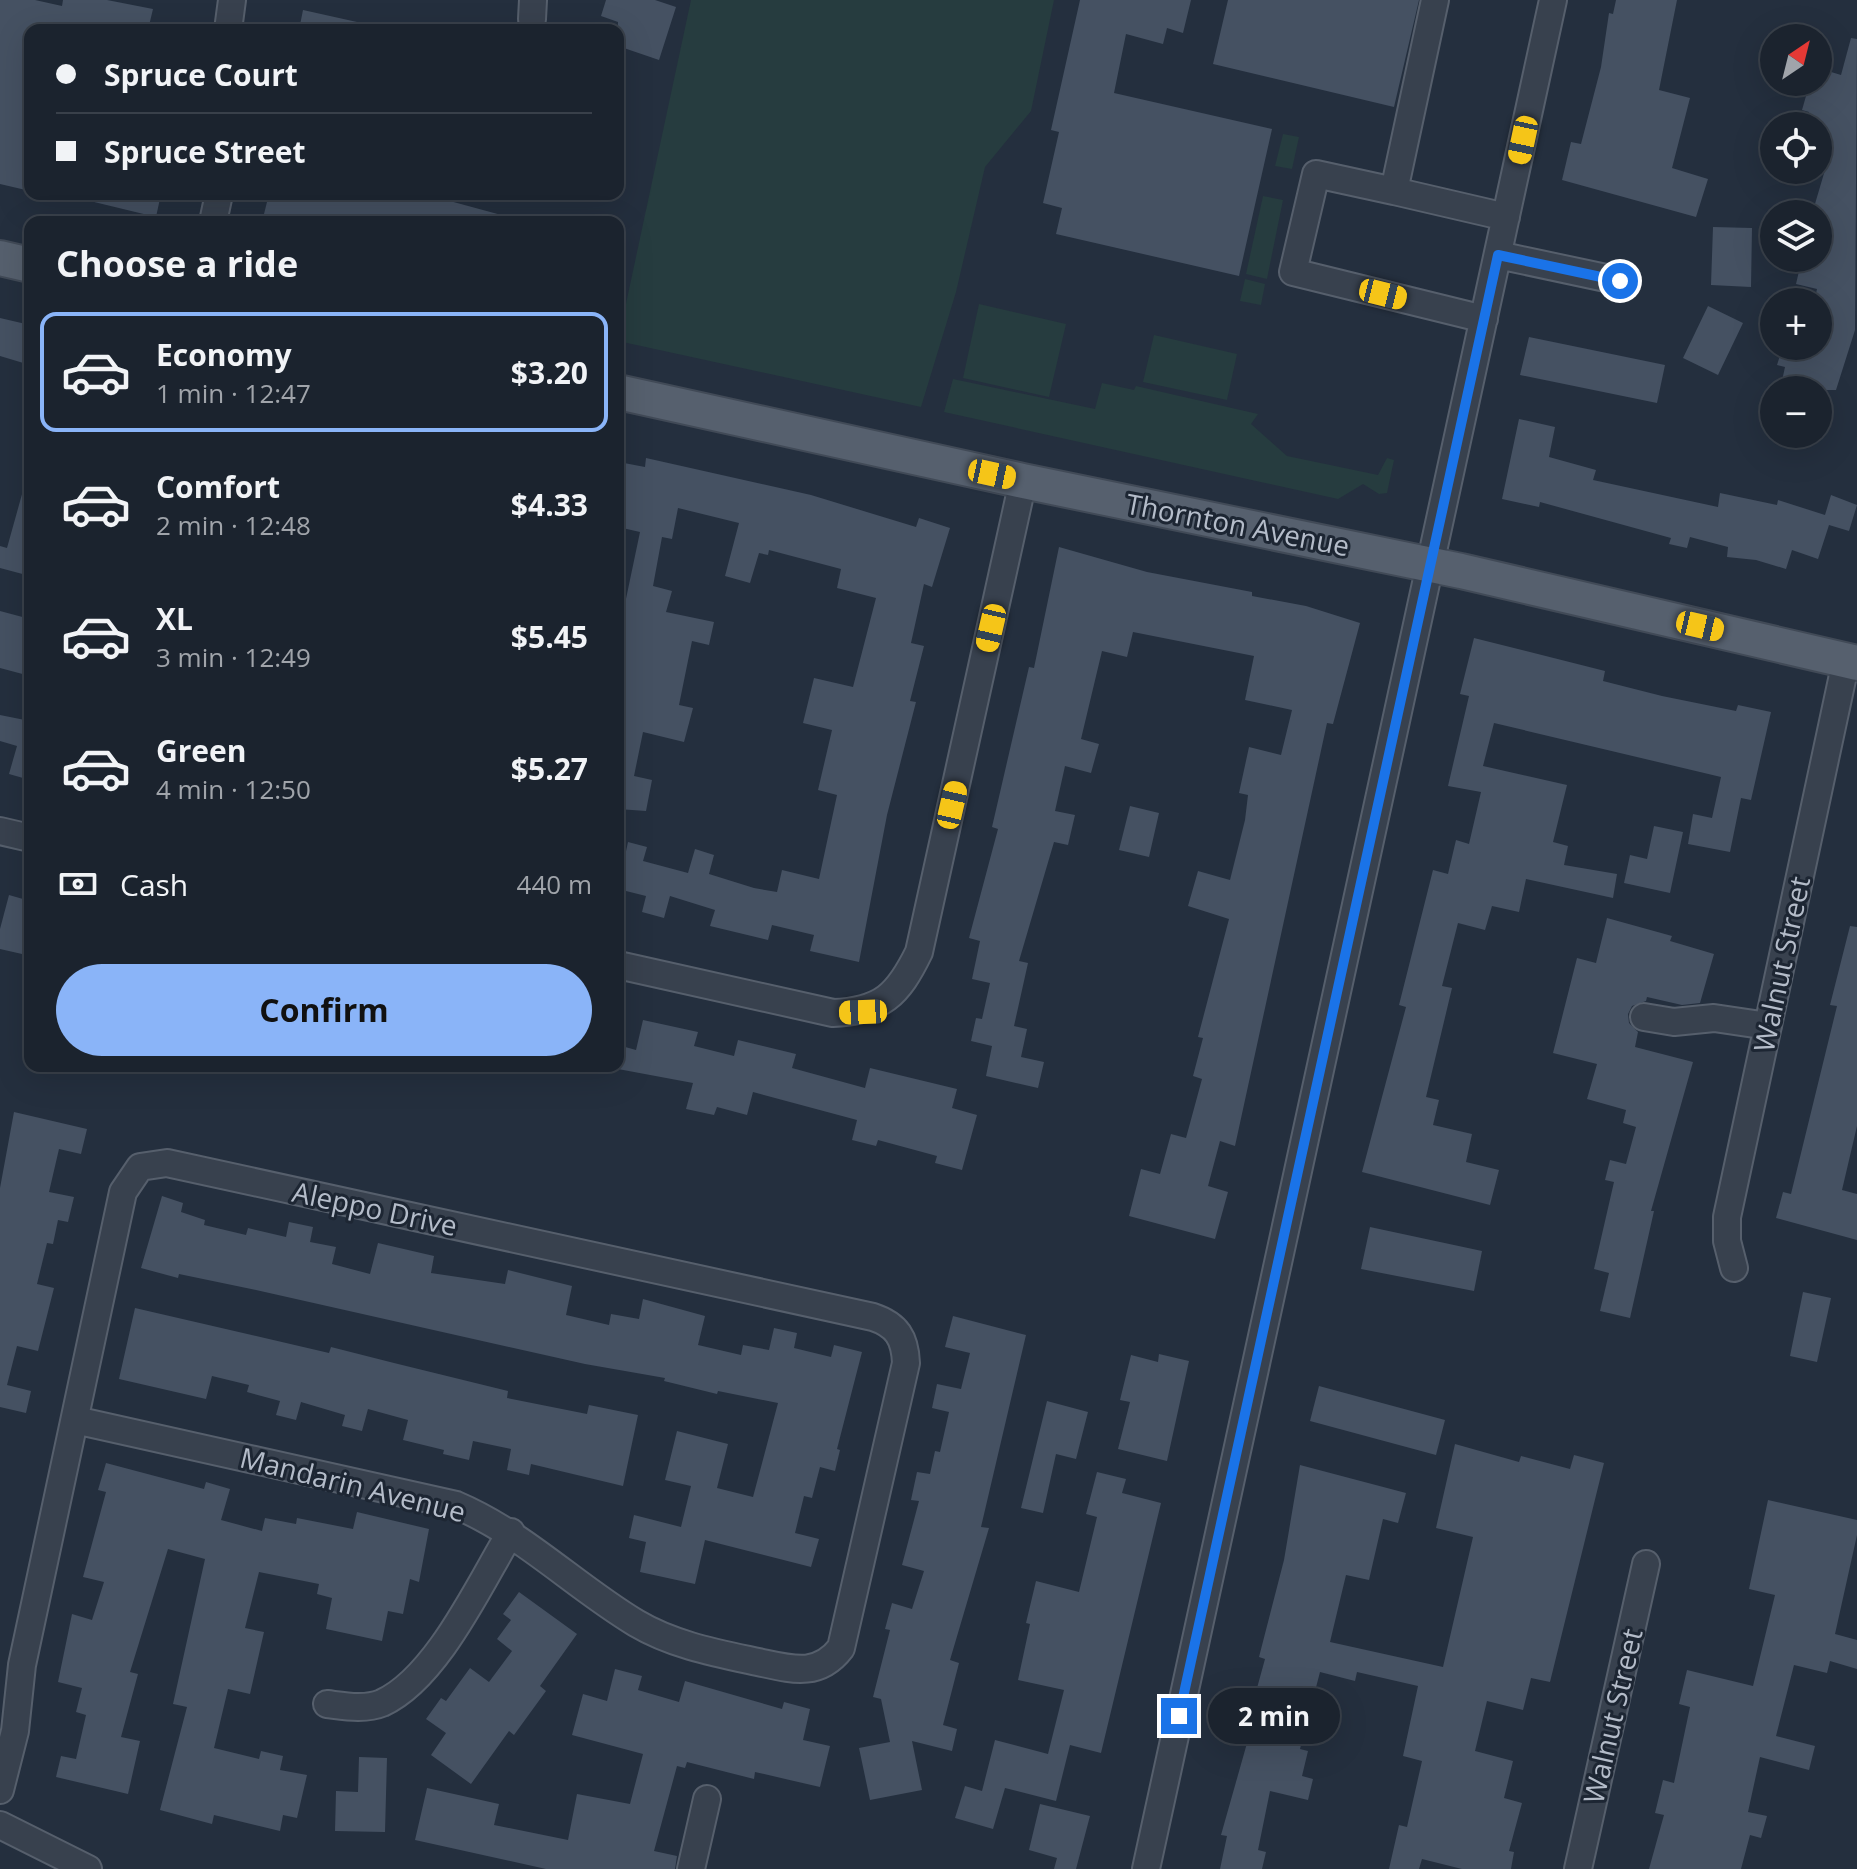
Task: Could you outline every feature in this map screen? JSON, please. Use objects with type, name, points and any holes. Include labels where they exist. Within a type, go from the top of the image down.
[{"type":"main road","points":[[0,258],[24,264]]},
{"type":"main road","name":"Thornton Avenue","points":[[624,393],[1023,481],[1430,564],[1851,662]]},
{"type":"street","points":[[229,24],[232,0]]},
{"type":"street","points":[[1394,191],[1435,0]]},
{"type":"street","points":[[1146,1869],[1553,0]]},
{"type":"street","points":[[1484,319],[1293,272],[1316,174],[1506,217]]},
{"type":"street","points":[[1498,255],[1620,281]]},
{"type":"street","points":[[624,966],[833,1013],[863,1012],[888,998],[907,976],[919,952],[1023,481]]},
{"type":"street","name":"Walnut Street","points":[[1734,1268],[1727,1241],[1727,1217],[1851,662]]},
{"type":"street","points":[[0,831],[24,837]]},
{"type":"street","points":[[1644,1017],[1674,1022],[1714,1018],[1768,1026]]},
{"type":"street","name":"Aleppo Drive","points":[[0,1790],[15,1731],[22,1665],[123,1192],[140,1167],[154,1163],[873,1317],[899,1332],[906,1363],[847,1627],[841,1648],[831,1661]]},
{"type":"street","name":"Mandarin Avenue","points":[[75,1420],[456,1505],[511,1532],[635,1622],[669,1640],[802,1671],[831,1661]]},
{"type":"street","points":[[327,1704],[355,1707],[380,1704],[411,1682],[437,1652],[511,1532]]},
{"type":"street","name":"Walnut Street","points":[[1578,1869],[1646,1564]]},
{"type":"street","points":[[691,1869],[707,1799]]},
{"type":"street","points":[[0,1825],[88,1869]]},
{"type":"green space","points":[[691,0],[1054,0],[1031,111],[985,167],[956,292],[921,407],[624,342],[624,313]]},
{"type":"green space","points":[[1283,134],[1299,137],[1292,169],[1275,166]]},
{"type":"green space","points":[[1263,196],[1283,200],[1267,279],[1246,274]]},
{"type":"green space","points":[[1245,279],[1265,284],[1261,305],[1240,301]]},
{"type":"green space","points":[[979,304],[1066,324],[1049,397],[963,378]]},
{"type":"green space","points":[[1154,335],[1237,354],[1227,400],[1143,382]]},
{"type":"green space","points":[[953,379],[1095,409],[1102,383],[1134,390],[1136,386],[1258,414],[1251,424],[1287,456],[1378,475],[1387,458],[1394,460],[1387,493],[1379,494],[1363,484],[1338,499],[944,412]]},
{"type":"building","points":[[0,0],[35,0],[62,6],[63,0],[107,0],[153,9],[149,24],[24,24],[24,190],[0,184]]},
{"type":"building","points":[[606,0],[655,0],[676,7],[659,60],[624,48],[624,24],[601,16]]},
{"type":"building","points":[[1080,0],[1191,0],[1183,33],[1167,28],[1163,44],[1126,34],[1114,93],[1272,129],[1239,276],[1056,234],[1062,208],[1043,203],[1059,132],[1051,130]]},
{"type":"building","points":[[1228,0],[1419,0],[1394,107],[1213,64]]},
{"type":"building","points":[[1616,0],[1677,0],[1659,90],[1690,98],[1672,168],[1708,179],[1696,217],[1562,180],[1571,142],[1581,144],[1601,67],[1609,13],[1613,14]]},
{"type":"building","points":[[303,10],[357,22],[357,24],[300,24]]},
{"type":"building","points":[[1851,38],[1857,39],[1855,330],[1836,390],[1832,390],[1832,376],[1783,376],[1785,367],[1777,365],[1779,360],[1832,360],[1832,288],[1796,284],[1799,272],[1832,272],[1832,200],[1816,200],[1821,184],[1832,184],[1832,112],[1802,110],[1806,96],[1832,96],[1832,72],[1841,75]]},
{"type":"building","points":[[90,200],[160,200],[156,216]]},
{"type":"building","points":[[268,200],[446,200],[505,216],[272,216],[264,214]]},
{"type":"building","points":[[1713,227],[1752,228],[1751,287],[1711,285]]},
{"type":"building","points":[[1708,306],[1743,323],[1718,375],[1683,358]]},
{"type":"building","points":[[0,318],[24,324],[24,363],[0,356]]},
{"type":"building","points":[[1529,337],[1665,365],[1657,403],[1520,375]]},
{"type":"building","points":[[1519,419],[1555,427],[1549,457],[1596,470],[1593,480],[1718,507],[1720,493],[1777,505],[1778,500],[1825,515],[1831,495],[1857,505],[1849,531],[1829,525],[1818,559],[1792,550],[1786,569],[1756,560],[1727,557],[1728,547],[1690,537],[1687,548],[1669,544],[1671,538],[1540,502],[1539,507],[1502,499]]},
{"type":"building","points":[[646,458],[811,495],[916,527],[919,518],[950,528],[932,587],[924,584],[911,643],[924,646],[910,701],[916,702],[887,815],[859,962],[810,951],[814,935],[772,925],[768,940],[710,926],[715,910],[670,896],[664,918],[642,912],[646,896],[624,890],[624,861],[628,842],[647,847],[643,861],[688,873],[695,849],[714,855],[709,874],[754,888],[777,892],[782,870],[819,879],[837,795],[818,790],[832,730],[803,723],[814,678],[853,687],[876,598],[837,588],[841,569],[769,550],[768,555],[759,553],[750,583],[725,576],[739,523],[678,508],[672,539],[662,537],[653,586],[672,591],[666,612],[714,622],[709,645],[692,641],[679,705],[693,708],[684,742],[643,732],[634,776],[652,780],[646,811],[624,809],[624,608],[640,532],[624,528],[624,463],[645,467]]},
{"type":"building","points":[[24,487],[24,574],[0,568],[0,546],[7,548]]},
{"type":"building","points":[[1059,547],[1147,572],[1252,592],[1252,596],[1306,606],[1360,623],[1333,724],[1327,723],[1235,1146],[1220,1141],[1208,1186],[1228,1192],[1215,1239],[1129,1216],[1141,1169],[1160,1174],[1171,1134],[1186,1138],[1202,1079],[1193,1076],[1203,1038],[1198,1037],[1229,919],[1188,906],[1198,871],[1230,880],[1245,820],[1248,795],[1239,793],[1249,747],[1281,755],[1292,710],[1245,700],[1254,656],[1133,632],[1127,657],[1102,651],[1081,739],[1099,744],[1091,773],[1065,766],[1055,811],[1075,815],[1068,845],[1054,842],[1019,961],[1028,963],[1014,1026],[1027,1029],[1021,1057],[1044,1062],[1038,1088],[986,1076],[992,1046],[971,1041],[976,1018],[982,1019],[990,983],[972,979],[980,941],[969,938],[998,829],[992,827],[1029,667],[1034,668]]},
{"type":"building","points":[[0,611],[24,617],[24,674],[0,668]]},
{"type":"building","points":[[1474,638],[1605,671],[1603,681],[1662,696],[1736,711],[1738,705],[1771,712],[1751,800],[1741,798],[1730,852],[1688,844],[1693,814],[1712,818],[1721,777],[1494,723],[1483,766],[1567,785],[1553,842],[1568,846],[1564,865],[1617,874],[1613,898],[1526,879],[1519,912],[1492,906],[1485,930],[1458,923],[1442,986],[1452,988],[1426,1097],[1439,1100],[1433,1125],[1472,1134],[1466,1162],[1499,1170],[1490,1205],[1362,1172],[1406,1007],[1399,1005],[1433,870],[1448,874],[1456,840],[1469,844],[1481,792],[1448,786],[1469,696],[1460,694]]},
{"type":"building","points":[[0,715],[24,720],[24,778],[9,774],[17,746],[0,741]]},
{"type":"building","points":[[1130,806],[1159,813],[1149,857],[1119,850]]},
{"type":"building","points":[[1654,826],[1683,832],[1670,893],[1624,883],[1630,855],[1647,859]]},
{"type":"building","points":[[9,895],[24,899],[22,954],[0,949],[0,929]]},
{"type":"building","points":[[1607,918],[1672,936],[1670,941],[1714,954],[1700,1003],[1682,1005],[1647,997],[1646,1001],[1632,1006],[1628,1014],[1629,1023],[1638,1032],[1635,1047],[1693,1062],[1651,1211],[1654,1211],[1630,1318],[1600,1311],[1609,1273],[1594,1269],[1614,1182],[1605,1180],[1610,1160],[1626,1164],[1636,1127],[1623,1123],[1626,1110],[1587,1099],[1597,1064],[1553,1053],[1577,958],[1596,963]]},
{"type":"building","points":[[1850,926],[1857,927],[1857,1126],[1842,1190],[1857,1194],[1857,1240],[1776,1218],[1783,1192],[1791,1194],[1837,1006],[1830,1005]]},
{"type":"building","points":[[643,1020],[698,1032],[694,1046],[734,1056],[738,1040],[796,1054],[792,1068],[865,1088],[870,1068],[957,1089],[952,1108],[977,1115],[962,1170],[935,1163],[937,1156],[878,1140],[876,1146],[852,1140],[857,1120],[753,1092],[747,1115],[717,1107],[714,1115],[686,1109],[693,1083],[624,1070],[624,1047],[636,1050]]},
{"type":"building","points":[[14,1112],[87,1129],[81,1154],[59,1149],[49,1192],[74,1197],[68,1222],[58,1220],[53,1244],[47,1243],[37,1284],[54,1288],[38,1351],[17,1346],[7,1385],[31,1391],[26,1413],[0,1407],[0,1188]]},
{"type":"building","points":[[162,1196],[183,1203],[181,1212],[205,1220],[204,1225],[246,1235],[248,1228],[286,1237],[289,1222],[313,1227],[310,1242],[336,1247],[332,1264],[370,1274],[378,1243],[434,1256],[431,1273],[505,1284],[508,1270],[572,1286],[566,1315],[609,1325],[611,1314],[639,1319],[643,1299],[705,1316],[698,1345],[741,1355],[743,1345],[769,1350],[774,1328],[797,1333],[794,1348],[831,1357],[834,1345],[862,1352],[837,1449],[840,1450],[835,1471],[820,1467],[812,1498],[804,1496],[795,1533],[819,1539],[811,1567],[705,1540],[695,1584],[640,1572],[646,1542],[629,1538],[634,1515],[681,1527],[691,1486],[665,1480],[677,1431],[728,1444],[717,1488],[753,1497],[778,1403],[718,1391],[717,1394],[664,1381],[665,1378],[585,1364],[256,1290],[179,1274],[178,1278],[141,1268]]},
{"type":"building","points":[[1370,1227],[1482,1251],[1474,1291],[1361,1269]]},
{"type":"building","points":[[1803,1292],[1831,1298],[1817,1362],[1790,1356]]},
{"type":"building","points":[[135,1308],[329,1353],[331,1347],[508,1391],[507,1398],[587,1414],[589,1405],[638,1415],[623,1486],[531,1464],[529,1475],[507,1470],[511,1449],[473,1441],[469,1460],[443,1454],[444,1450],[403,1440],[408,1420],[368,1409],[362,1431],[342,1426],[345,1415],[301,1402],[296,1420],[276,1415],[280,1401],[247,1392],[249,1385],[212,1376],[206,1399],[119,1379]]},
{"type":"building","points":[[953,1316],[1026,1335],[981,1527],[989,1528],[950,1660],[959,1663],[943,1725],[957,1729],[952,1751],[912,1741],[922,1790],[870,1800],[859,1748],[890,1742],[881,1699],[873,1697],[890,1630],[885,1629],[892,1603],[912,1609],[924,1571],[902,1565],[919,1501],[911,1500],[917,1472],[930,1474],[935,1451],[940,1452],[949,1412],[932,1408],[937,1384],[961,1389],[970,1353],[945,1347]]},
{"type":"building","points":[[1159,1354],[1189,1361],[1167,1461],[1118,1449],[1130,1402],[1120,1400],[1131,1355],[1158,1362]]},
{"type":"building","points":[[1319,1386],[1445,1420],[1436,1455],[1310,1421]]},
{"type":"building","points":[[1047,1401],[1088,1412],[1076,1459],[1056,1454],[1043,1513],[1021,1508]]},
{"type":"building","points":[[1455,1444],[1519,1462],[1521,1456],[1570,1469],[1574,1455],[1604,1463],[1550,1682],[1531,1678],[1523,1710],[1487,1701],[1475,1751],[1513,1761],[1504,1798],[1522,1803],[1509,1851],[1514,1852],[1511,1869],[1462,1869],[1422,1859],[1419,1869],[1389,1869],[1399,1825],[1407,1827],[1422,1761],[1403,1756],[1418,1686],[1357,1672],[1355,1681],[1320,1672],[1300,1749],[1308,1751],[1302,1776],[1313,1779],[1308,1800],[1270,1791],[1258,1850],[1266,1852],[1262,1869],[1220,1869],[1227,1836],[1221,1835],[1251,1729],[1246,1728],[1265,1659],[1259,1657],[1284,1560],[1300,1465],[1406,1493],[1398,1523],[1383,1519],[1369,1580],[1346,1575],[1330,1642],[1443,1667],[1473,1537],[1436,1528]]},
{"type":"building","points":[[106,1463],[204,1489],[206,1482],[230,1489],[221,1520],[262,1531],[265,1518],[296,1524],[297,1518],[353,1529],[357,1512],[429,1529],[419,1582],[410,1579],[403,1614],[388,1611],[382,1641],[326,1629],[332,1598],[317,1594],[319,1584],[259,1572],[245,1628],[264,1632],[250,1694],[228,1689],[214,1748],[259,1759],[261,1751],[283,1756],[280,1770],[307,1775],[297,1818],[283,1815],[280,1831],[214,1815],[212,1824],[160,1810],[187,1707],[173,1704],[205,1559],[168,1549],[130,1672],[138,1674],[121,1737],[140,1741],[128,1794],[56,1777],[61,1756],[76,1759],[86,1715],[76,1712],[82,1688],[58,1682],[72,1614],[92,1620],[104,1582],[83,1577],[106,1492],[98,1490]]},
{"type":"building","points":[[1097,1472],[1126,1479],[1122,1493],[1161,1503],[1101,1753],[1070,1745],[1056,1801],[1005,1788],[993,1829],[955,1818],[965,1786],[982,1791],[995,1740],[1048,1754],[1064,1690],[1018,1680],[1030,1624],[1026,1623],[1036,1581],[1079,1592],[1097,1517],[1086,1514]]},
{"type":"building","points":[[1768,1500],[1857,1520],[1857,1535],[1835,1634],[1857,1640],[1857,1669],[1830,1661],[1827,1673],[1794,1665],[1776,1736],[1815,1746],[1809,1770],[1760,1757],[1748,1812],[1767,1816],[1761,1838],[1750,1835],[1741,1869],[1649,1869],[1664,1815],[1655,1813],[1663,1780],[1674,1783],[1690,1707],[1679,1704],[1687,1670],[1753,1686],[1775,1595],[1749,1589]]},
{"type":"building","points":[[519,1592],[577,1634],[540,1686],[546,1691],[514,1735],[509,1731],[471,1784],[431,1755],[446,1733],[426,1719],[441,1698],[446,1701],[470,1668],[489,1682],[512,1651],[497,1639],[511,1620],[503,1614]]},
{"type":"building","points":[[615,1669],[642,1676],[638,1690],[679,1702],[685,1681],[782,1709],[784,1702],[810,1709],[803,1740],[830,1746],[820,1787],[755,1772],[754,1779],[687,1762],[685,1768],[677,1766],[654,1851],[677,1856],[675,1869],[546,1869],[415,1840],[427,1788],[499,1804],[494,1825],[568,1840],[577,1794],[630,1804],[643,1754],[572,1735],[583,1694],[607,1701]]},
{"type":"building","points":[[359,1757],[387,1758],[385,1832],[335,1831],[336,1791],[358,1792]]},
{"type":"building","points":[[1040,1804],[1090,1816],[1076,1869],[1054,1869],[1057,1858],[1029,1850]]},
{"type":"route","points":[[1179,1716],[1498,255],[1620,281]]}]
